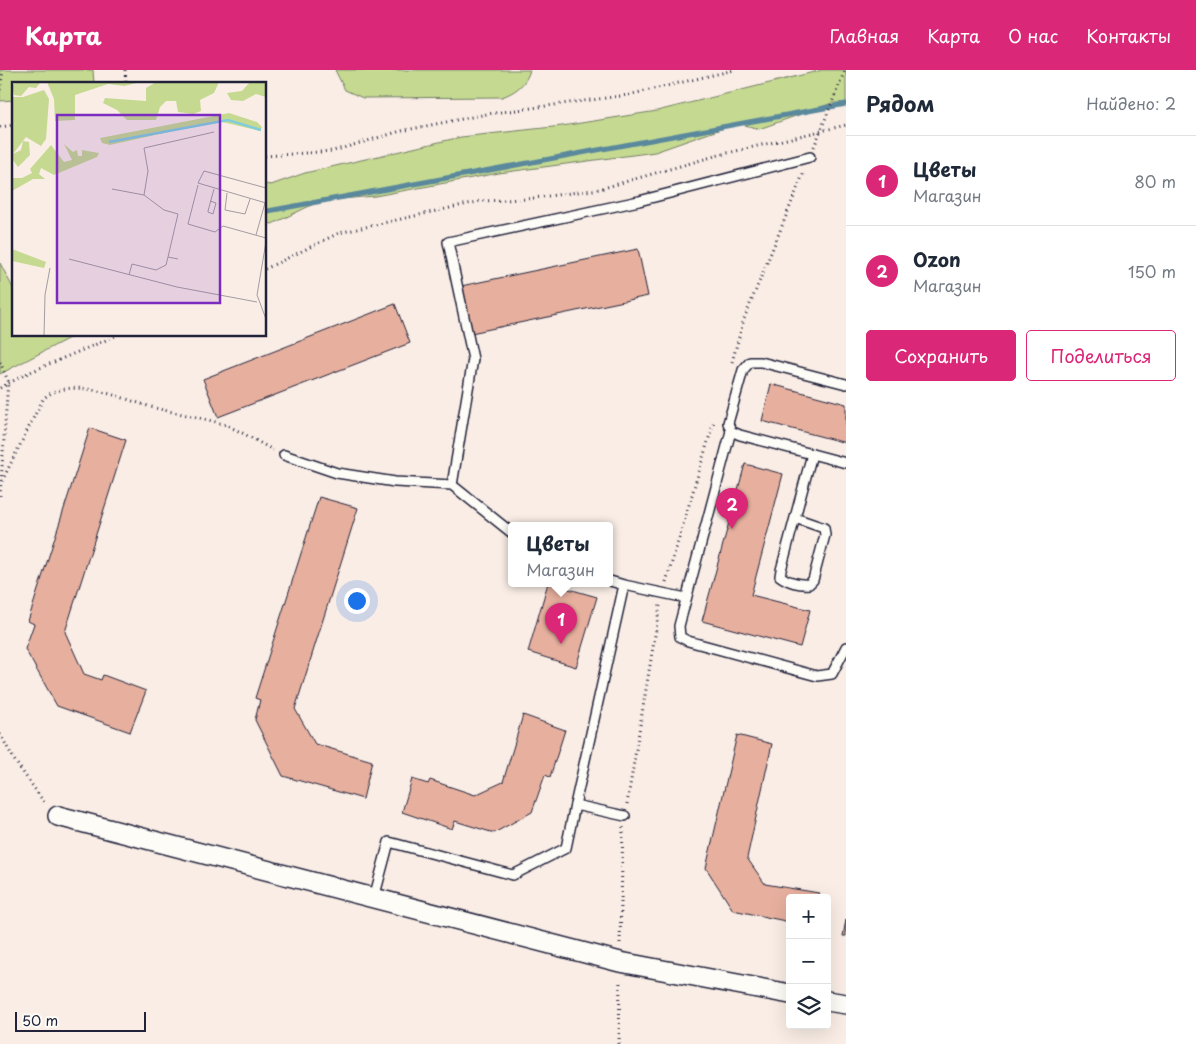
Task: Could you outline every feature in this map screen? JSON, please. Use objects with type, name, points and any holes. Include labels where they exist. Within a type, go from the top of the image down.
[{"type":"street","points":[[58,816],[620,962],[786,993]]},
{"type":"street","points":[[831,1002],[846,1004]]},
{"type":"lane","points":[[452,485],[473,359],[448,242],[639,201],[810,157]]},
{"type":"lane","points":[[846,384],[761,362],[750,362],[743,370],[728,423],[731,431],[679,626],[680,637],[688,641],[817,676],[832,674],[846,647]]},
{"type":"lane","points":[[731,431],[846,463]]},
{"type":"lane","points":[[794,518],[824,528],[825,534],[815,571],[809,584],[804,585],[785,580],[780,576],[794,518],[812,454]]},
{"type":"lane","points":[[284,455],[337,473],[395,482],[452,485],[508,530]]},
{"type":"lane","points":[[613,582],[686,598]]},
{"type":"lane","points":[[374,898],[389,842],[512,875],[566,848],[624,585]]},
{"type":"lane","points":[[575,805],[625,816]]},
{"type":"path","points":[[0,90],[3,70]]},
{"type":"path","points":[[266,156],[333,151],[401,131],[487,114],[628,95],[734,70]]},
{"type":"path","points":[[810,157],[845,70]]},
{"type":"path","points":[[266,269],[339,233],[481,201],[527,199],[600,189],[714,156],[846,125]]},
{"type":"path","points":[[0,388],[28,373],[116,336]]},
{"type":"path","points":[[0,362],[3,364],[8,384],[0,496]]},
{"type":"path","points":[[2,482],[43,399],[52,391],[62,389],[91,389],[227,426],[284,455]]},
{"type":"path","points":[[0,734],[15,762],[48,809],[58,816]]},
{"type":"green space","points":[[0,70],[93,70],[94,82],[12,82],[12,100],[0,101]]},
{"type":"green space","points":[[335,70],[530,70],[520,87],[502,97],[363,98],[345,90]]},
{"type":"green space","points":[[822,70],[846,70],[846,103],[832,103],[759,129],[738,123],[655,152],[499,173],[375,196],[320,201],[272,224],[266,222],[266,184],[271,185],[305,173],[461,137],[562,126],[657,111]]},
{"type":"green space","points":[[0,263],[12,286],[12,336],[73,336],[0,374]]},
{"type":"building","points":[[638,249],[648,296],[471,333],[461,286]]},
{"type":"building","points":[[395,304],[410,343],[218,417],[203,379]]},
{"type":"building","points":[[771,384],[846,404],[846,443],[762,421]]},
{"type":"building","points":[[90,428],[126,440],[65,632],[84,674],[101,680],[103,675],[146,691],[130,732],[57,706],[25,649],[34,624],[28,621]]},
{"type":"building","points":[[745,464],[783,474],[751,595],[810,610],[800,647],[702,621]]},
{"type":"building","points":[[319,497],[358,508],[295,709],[315,744],[372,761],[363,799],[283,776],[255,720],[260,700],[255,698]]},
{"type":"building","points":[[547,587],[562,587],[597,597],[576,667],[528,652]]},
{"type":"building","points":[[523,715],[565,730],[550,777],[545,775],[532,812],[494,833],[455,821],[452,829],[402,812],[412,779],[428,784],[430,780],[475,795],[503,782]]},
{"type":"building","points":[[737,735],[772,744],[747,858],[765,884],[819,894],[786,894],[786,921],[733,910],[706,868]]},
{"type":"building","points":[[846,920],[846,936],[843,936]]},
{"type":"waterway","points":[[268,211],[846,104]]},
{"type":"place","name":"Ozon","points":[[732,529]]},
{"type":"place","name":"Цветы","points":[[561,644]]}]
